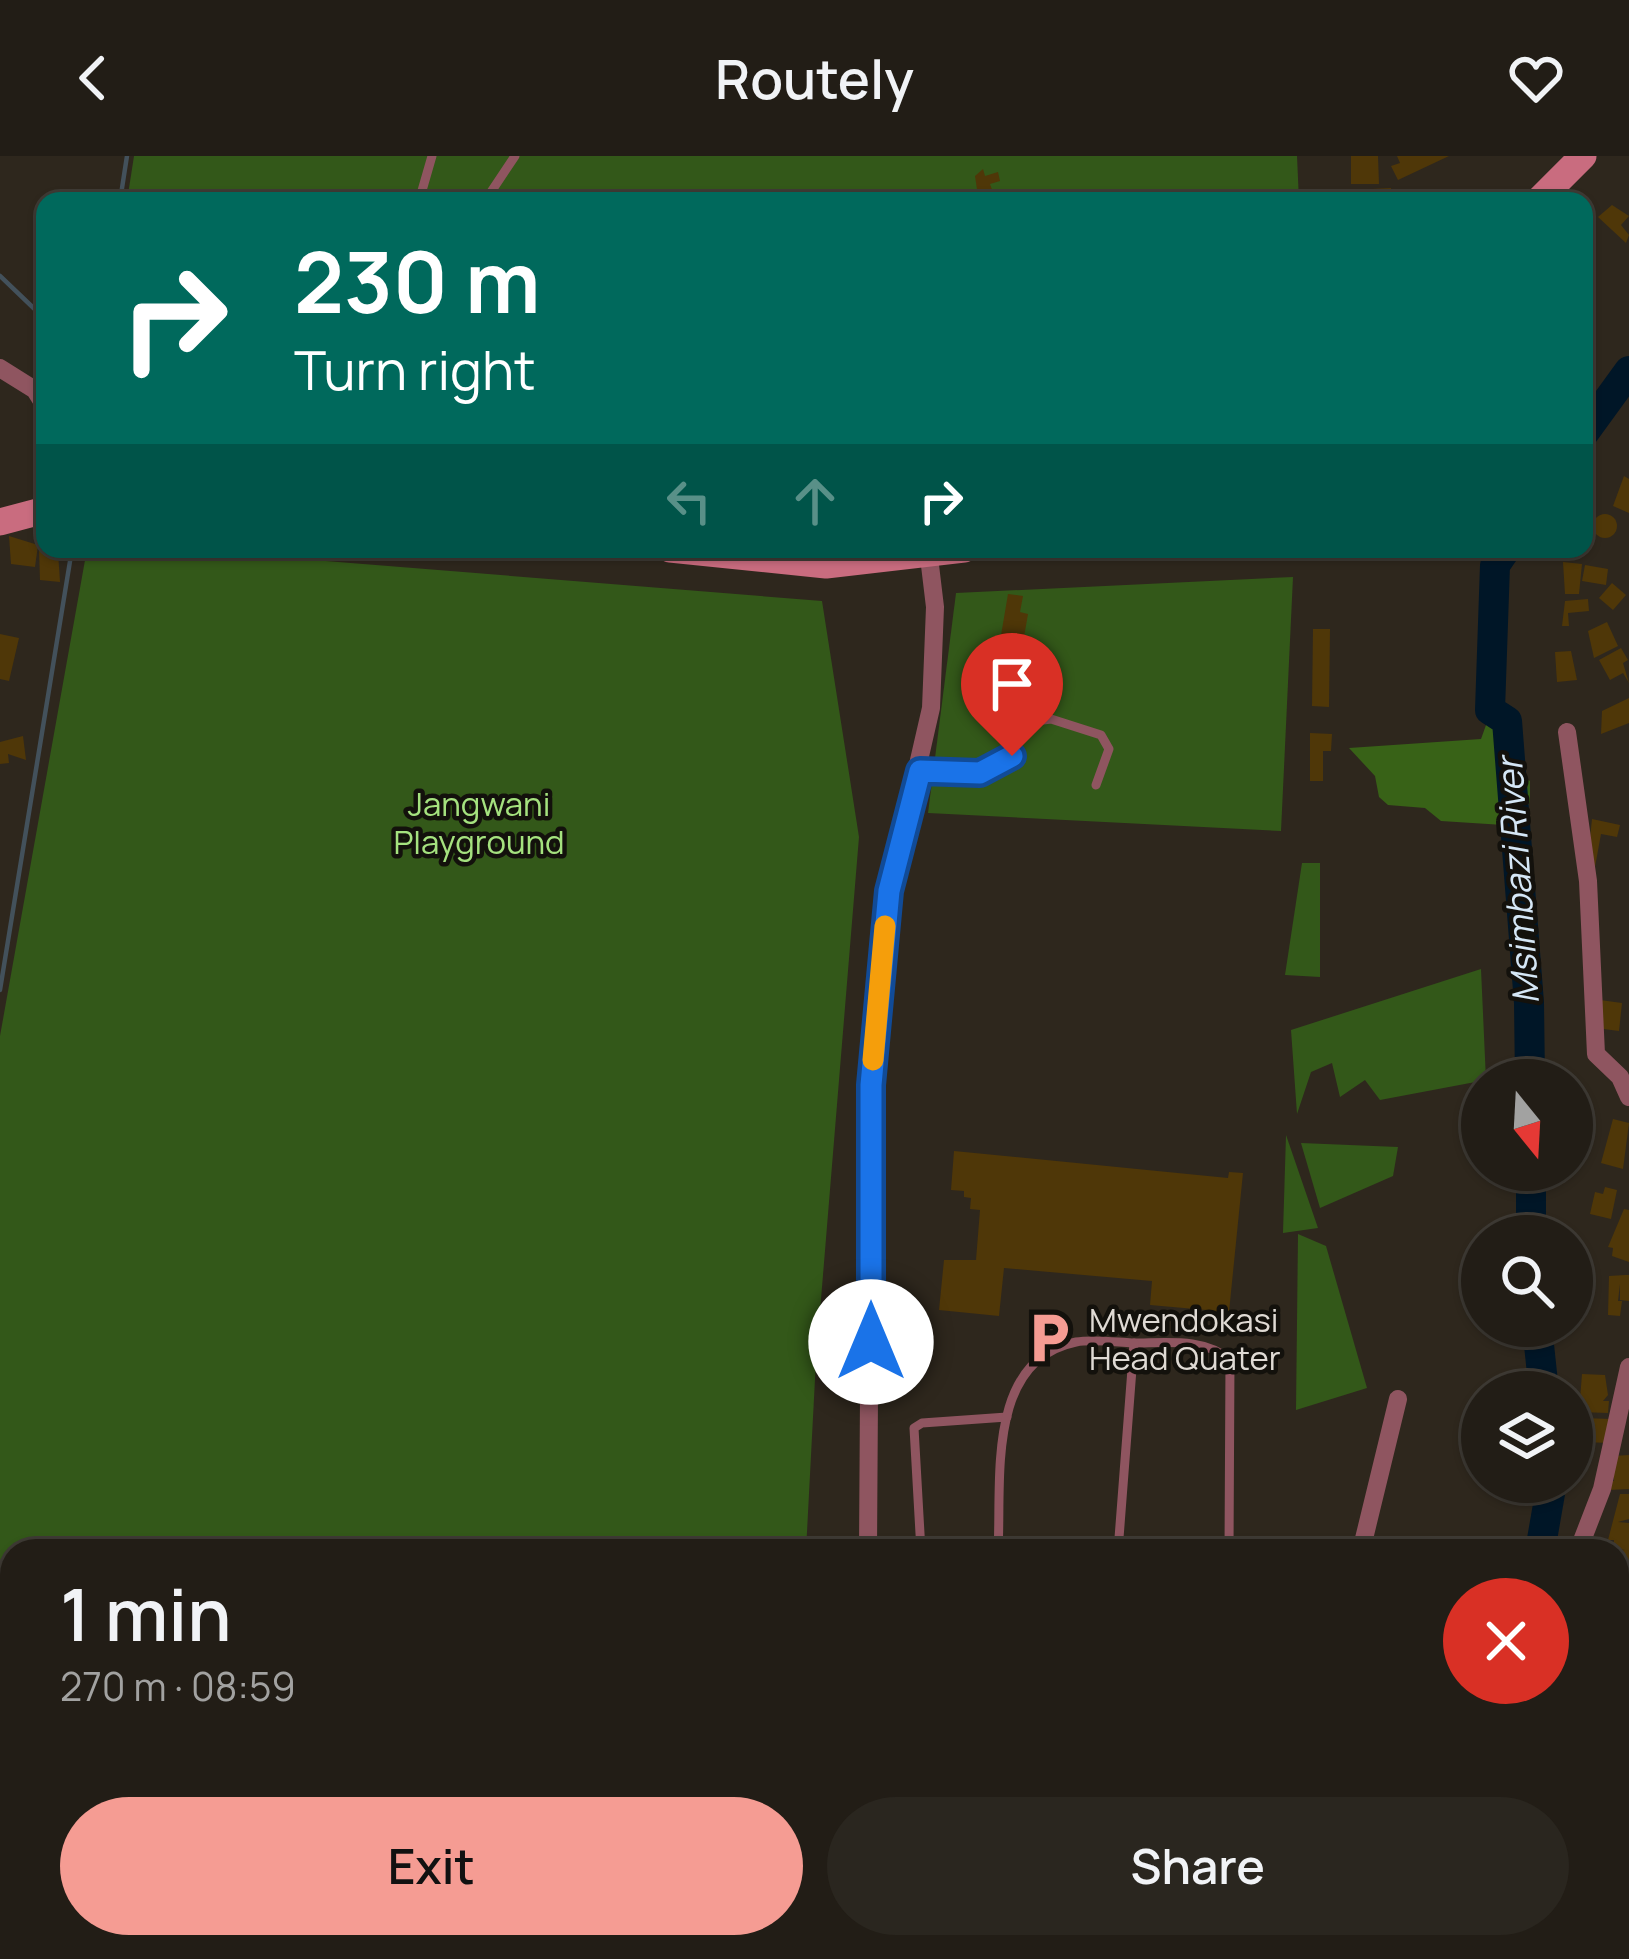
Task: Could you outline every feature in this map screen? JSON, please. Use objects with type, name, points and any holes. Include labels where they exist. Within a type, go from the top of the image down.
[{"type":"street","points":[[1547,192],[1583,156]]},
{"type":"street","points":[[0,368],[36,392]]},
{"type":"street","points":[[0,522],[36,512]]},
{"type":"street","points":[[753,558],[826,566],[871,558]]},
{"type":"street","points":[[868,1539],[871,1085],[889,891],[920,771],[932,688],[934,608],[929,558]]},
{"type":"street","points":[[1568,732],[1588,881],[1596,1054],[1620,1077],[1629,1097]]},
{"type":"street","points":[[1583,1539],[1602,1489],[1629,1366]]},
{"type":"street","points":[[1364,1539],[1398,1399]]},
{"type":"lane","points":[[422,192],[432,156]]},
{"type":"lane","points":[[490,192],[515,156]]},
{"type":"lane","points":[[920,771],[980,773],[1002,765],[1012,756],[1020,723],[1052,719],[1101,735],[1108,749],[1096,785]]},
{"type":"lane","points":[[999,1539],[1006,1417],[1014,1387],[1042,1357],[1079,1341],[1202,1344],[1230,1360],[1228,1539]]},
{"type":"lane","points":[[1119,1539],[1134,1342]]},
{"type":"lane","points":[[920,1539],[914,1428],[922,1423],[1006,1417]]},
{"type":"green space","points":[[134,156],[1297,156],[1299,192],[128,192]]},
{"type":"green space","name":"Jangwani Playground","points":[[85,558],[289,558],[822,601],[859,837],[816,1360],[807,1539],[0,1539],[0,1036]]},
{"type":"green space","points":[[1293,577],[1281,831],[928,813],[956,593]]},
{"type":"green space","points":[[1490,714],[1501,723],[1502,760],[1530,781],[1530,801],[1519,826],[1441,821],[1425,808],[1388,805],[1379,797],[1375,776],[1349,748],[1481,739]]},
{"type":"green space","points":[[1302,863],[1320,863],[1320,977],[1285,975]]},
{"type":"green space","points":[[1481,969],[1485,1059],[1461,1059],[1461,1085],[1380,1100],[1365,1080],[1340,1097],[1332,1063],[1311,1072],[1297,1114],[1291,1030]]},
{"type":"green space","points":[[1286,1135],[1318,1228],[1283,1233]]},
{"type":"green space","points":[[1301,1143],[1398,1147],[1393,1176],[1320,1208]]},
{"type":"green space","points":[[1298,1234],[1326,1246],[1367,1388],[1296,1410]]},
{"type":"building","points":[[1351,156],[1378,156],[1379,184],[1351,184]]},
{"type":"building","points":[[1397,156],[1449,156],[1398,180],[1391,166],[1400,163]]},
{"type":"building","points":[[983,169],[985,176],[998,172],[1000,181],[990,184],[993,192],[977,192],[975,176]]},
{"type":"building","points":[[1391,188],[1391,192],[1353,192]]},
{"type":"building","points":[[1612,205],[1629,216],[1621,225],[1629,235],[1626,243],[1598,217]]},
{"type":"building","points":[[1624,476],[1629,479],[1629,513],[1613,506]]},
{"type":"building","points":[[1605,514],[1617,526],[1605,538],[1593,526]]},
{"type":"building","points":[[9,536],[36,544],[35,567],[11,564]]},
{"type":"building","points":[[39,558],[58,558],[60,582],[40,580]]},
{"type":"building","points":[[1563,562],[1582,564],[1579,594],[1565,594]]},
{"type":"building","points":[[1585,565],[1608,569],[1606,585],[1582,581]]},
{"type":"building","points":[[1612,583],[1626,595],[1613,610],[1599,598]]},
{"type":"building","points":[[1008,594],[1023,596],[1020,612],[1028,614],[1024,637],[1016,636],[1011,661],[997,659]]},
{"type":"building","points":[[1588,599],[1589,611],[1568,613],[1569,626],[1562,626],[1565,601]]},
{"type":"building","points":[[1607,622],[1618,646],[1594,658],[1588,631]]},
{"type":"building","points":[[1313,629],[1330,629],[1329,707],[1312,706]]},
{"type":"building","points":[[0,634],[19,638],[9,681],[0,679]]},
{"type":"building","points":[[1621,648],[1628,660],[1623,663],[1629,683],[1623,673],[1610,680],[1599,660]]},
{"type":"building","points":[[1571,651],[1577,680],[1557,682],[1555,652]]},
{"type":"building","points":[[1629,698],[1629,723],[1601,734],[1602,711]]},
{"type":"building","points":[[1310,733],[1332,734],[1331,751],[1323,751],[1323,781],[1310,781]]},
{"type":"building","points":[[23,736],[26,760],[8,754],[9,763],[0,764],[0,742]]},
{"type":"building","points":[[1592,819],[1620,825],[1617,837],[1601,834],[1595,867],[1587,866]]},
{"type":"building","points":[[1600,1000],[1622,1003],[1619,1031],[1596,1028]]},
{"type":"building","points":[[1613,1119],[1629,1123],[1623,1169],[1601,1163]]},
{"type":"building","points":[[954,1151],[1228,1178],[1229,1172],[1243,1173],[1229,1312],[1150,1305],[1152,1281],[1004,1268],[999,1316],[939,1310],[944,1260],[976,1260],[980,1210],[970,1209],[971,1198],[964,1197],[964,1191],[951,1190]]},
{"type":"building","points":[[1605,1187],[1617,1190],[1611,1219],[1590,1214],[1595,1192],[1603,1194]]},
{"type":"building","points":[[1624,1209],[1629,1210],[1629,1262],[1612,1256],[1613,1248],[1608,1247]]},
{"type":"building","points":[[1629,1275],[1629,1301],[1620,1300],[1620,1284],[1618,1301],[1622,1301],[1620,1316],[1608,1315],[1609,1276]]},
{"type":"building","points":[[1593,1374],[1605,1375],[1608,1395],[1603,1401],[1609,1401],[1608,1413],[1593,1412]]},
{"type":"building","points":[[1593,1418],[1611,1419],[1610,1443],[1593,1442]]},
{"type":"building","points":[[1629,1455],[1629,1489],[1608,1490],[1608,1481],[1614,1481],[1613,1456]]},
{"type":"building","points":[[1620,1494],[1629,1494],[1629,1519],[1618,1522],[1629,1523],[1629,1539],[1608,1539]]},
{"type":"waterway","points":[[121,192],[127,156]]},
{"type":"waterway","points":[[0,276],[36,310]]},
{"type":"waterway","name":"Msimbazi River","points":[[1593,421],[1629,371]]},
{"type":"waterway","points":[[0,990],[71,558]]},
{"type":"waterway","name":"Msimbazi River","points":[[1500,558],[1495,565],[1490,710],[1507,721],[1530,1059]]},
{"type":"waterway","name":"Msimbazi River","points":[[1531,1191],[1531,1215]]},
{"type":"waterway","name":"Msimbazi River","points":[[1539,1347],[1542,1371]]},
{"type":"waterway","name":"Msimbazi River","points":[[1542,1539],[1548,1503]]},
{"type":"slow traffic","points":[[873,1060],[885,926]]},
{"type":"place","name":"Mwendokasi Head Quater","points":[[1049,1338]]},
{"type":"route","points":[[871,1342],[871,1085],[889,891],[920,771],[980,773],[1012,756]]}]
